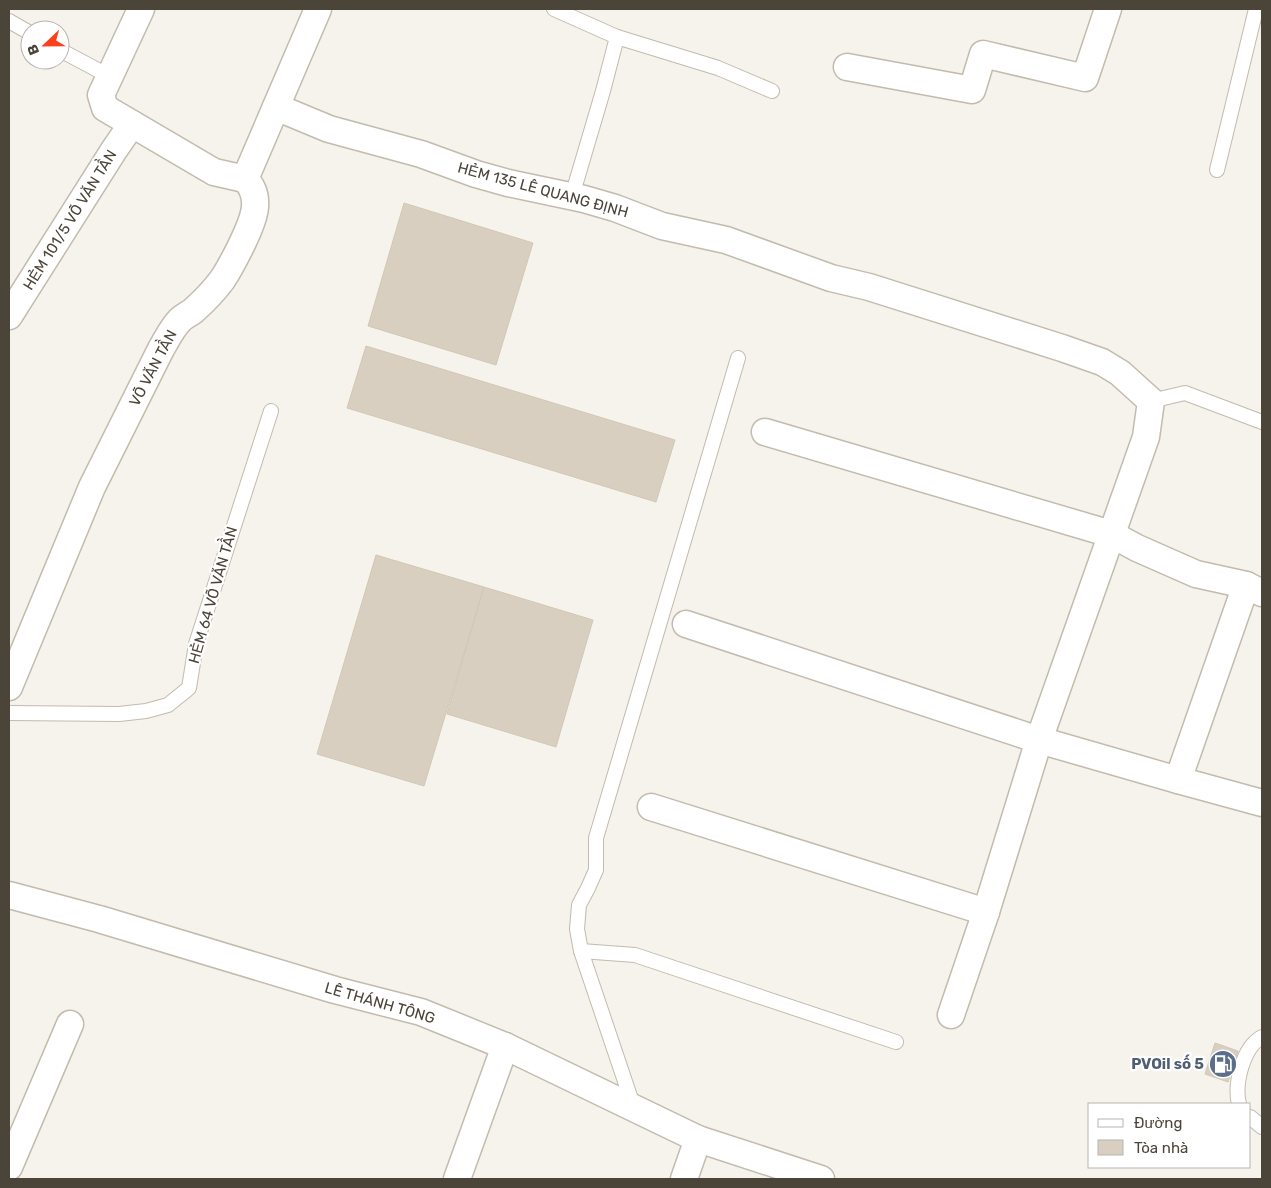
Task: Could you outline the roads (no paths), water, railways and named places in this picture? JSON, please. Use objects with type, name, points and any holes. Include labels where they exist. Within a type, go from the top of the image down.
[{"type":"street","points":[[141,9],[101,95],[105,108],[214,172],[245,179],[318,9]]},
{"type":"street","points":[[848,67],[972,90],[983,54],[1085,78],[1108,9]]},
{"type":"street","name":"HẺM 135 LÊ QUANG ĐỊNH","points":[[276,107],[329,129],[421,154],[476,174],[508,183],[572,196],[615,208],[662,226],[726,240],[831,278],[869,287],[1062,348],[1102,362],[1120,373],[1151,401]]},
{"type":"street","name":"HẺM 101/5 VÕ VĂN TẦN","points":[[9,316],[132,124]]},
{"type":"street","name":"VÕ VĂN TẦN","points":[[9,687],[92,487],[161,349],[173,328],[206,298],[222,280],[252,222],[255,211],[255,196],[251,185],[245,179]]},
{"type":"street","points":[[951,1015],[986,912],[1039,740],[1146,437],[1151,401]]},
{"type":"street","points":[[766,432],[1111,534],[1196,574],[1254,589],[1178,780]]},
{"type":"street","points":[[686,624],[1039,740],[1262,803]]},
{"type":"street","points":[[651,807],[986,912]]},
{"type":"street","name":"LÊ THÁNH TÔNG","points":[[9,895],[99,919],[335,990],[421,1012],[505,1046],[698,1139],[821,1179]]},
{"type":"street","points":[[9,1167],[70,1024]]},
{"type":"street","points":[[457,1179],[505,1046]]},
{"type":"street","points":[[684,1179],[698,1139]]},
{"type":"lane","points":[[554,9],[616,37],[718,68],[772,91]]},
{"type":"lane","points":[[1217,170],[1256,9]]},
{"type":"lane","points":[[9,21],[20,28]]},
{"type":"lane","points":[[572,196],[603,91],[616,37]]},
{"type":"lane","points":[[70,55],[109,76]]},
{"type":"lane","points":[[634,1109],[581,951],[577,929],[579,905],[596,870],[596,838],[738,358]]},
{"type":"lane","points":[[1151,401],[1185,393],[1262,422]]},
{"type":"lane","name":"HẺM 64 VÕ VĂN TẦN","points":[[9,713],[119,714],[146,711],[168,705],[189,688],[196,644],[271,411]]},
{"type":"lane","points":[[581,951],[635,955],[896,1042]]},
{"type":"lane","points":[[1239,1103],[1237,1085],[1242,1067],[1248,1051],[1256,1040],[1262,1037]]},
{"type":"lane","points":[[1251,1118],[1262,1127]]},
{"type":"place","name":"PVOil số 5","points":[[1223,1064]]}]
